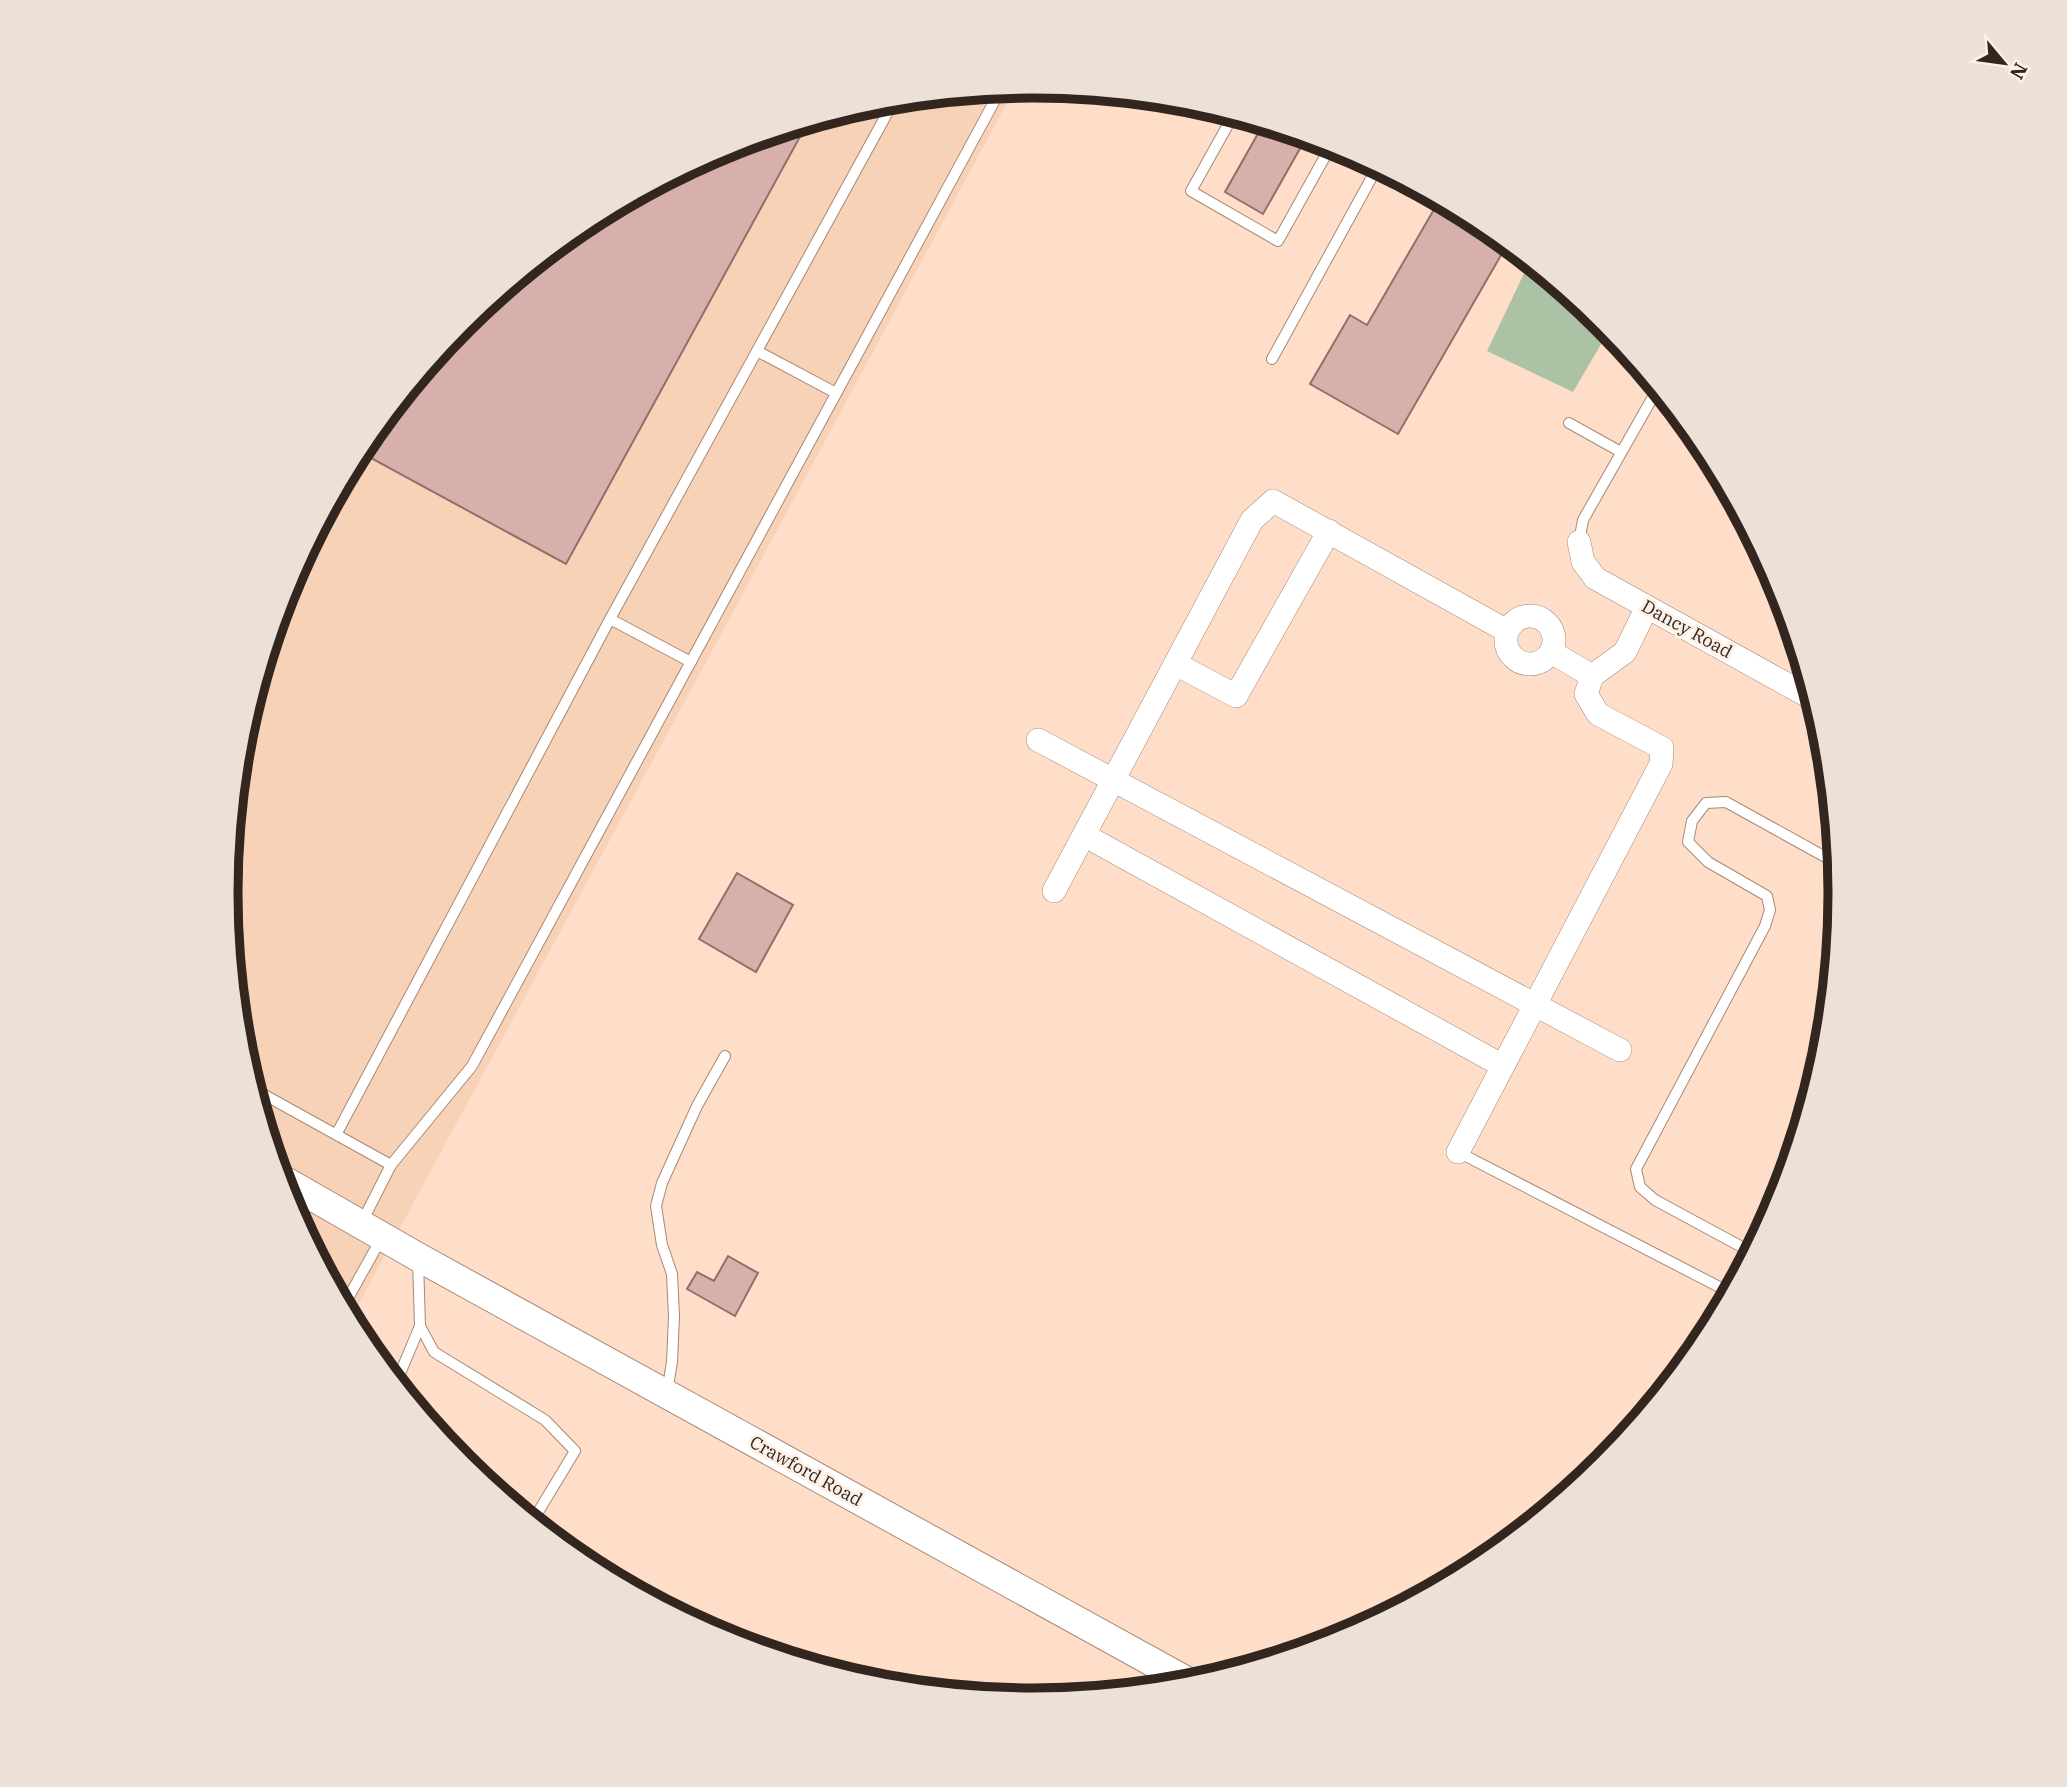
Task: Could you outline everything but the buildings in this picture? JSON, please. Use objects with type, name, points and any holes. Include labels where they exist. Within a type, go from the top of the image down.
[{"type":"street","points":[[1055,891],[1252,520],[1273,501],[1507,631]]},
{"type":"street","points":[[1176,664],[1236,696],[1329,531]]},
{"type":"street","name":"Dancy Road","points":[[1579,542],[1583,562],[1595,578],[1803,694]]},
{"type":"street","points":[[1458,1152],[1661,764],[1662,748],[1598,714],[1586,694],[1592,676],[1625,652],[1647,607]]},
{"type":"street","points":[[1533,616],[1541,619],[1551,629],[1551,652],[1539,663],[1522,664],[1510,654],[1507,631],[1518,619],[1533,616]]},
{"type":"street","points":[[1551,652],[1592,676]]},
{"type":"street","points":[[1038,740],[1620,1050]]},
{"type":"street","points":[[1084,835],[1503,1066]]},
{"type":"street","name":"Crawford Road","points":[[294,1186],[666,1395],[1177,1676]]},
{"type":"lane","points":[[348,1295],[372,1231],[391,1165],[472,1066],[994,99]]},
{"type":"lane","points":[[337,1133],[610,619],[888,111]]},
{"type":"lane","points":[[1229,123],[1191,191],[1278,241],[1326,154]]},
{"type":"lane","points":[[1272,359],[1373,175]]},
{"type":"lane","points":[[757,351],[836,393]]},
{"type":"lane","points":[[1579,542],[1583,520],[1654,395]]},
{"type":"lane","points":[[1569,423],[1621,453]]},
{"type":"lane","points":[[610,619],[691,662]]},
{"type":"lane","points":[[1745,1249],[1655,1200],[1640,1187],[1636,1169],[1765,926],[1770,910],[1767,896],[1708,862],[1688,842],[1692,821],[1706,803],[1726,802],[1828,858]]},
{"type":"lane","points":[[666,1395],[672,1362],[672,1274],[662,1245],[656,1206],[662,1183],[697,1106],[725,1056]]},
{"type":"lane","points":[[264,1094],[391,1165]]},
{"type":"lane","points":[[1458,1152],[1723,1289]]},
{"type":"lane","points":[[400,1375],[420,1326],[418,1257]]},
{"type":"lane","points":[[420,1326],[434,1352],[545,1420],[575,1451],[537,1515]]},
{"type":"shaded area","points":[[1009,99],[356,1309],[320,1245],[280,1149],[253,1049],[240,946],[240,841],[253,738],[280,638],[320,542],[372,452],[402,409],[435,369],[509,295],[549,262],[592,232],[682,180],[778,140],[878,113],[930,105]]},
{"type":"green space","points":[[1526,269],[1604,339],[1573,392],[1487,351]]}]
